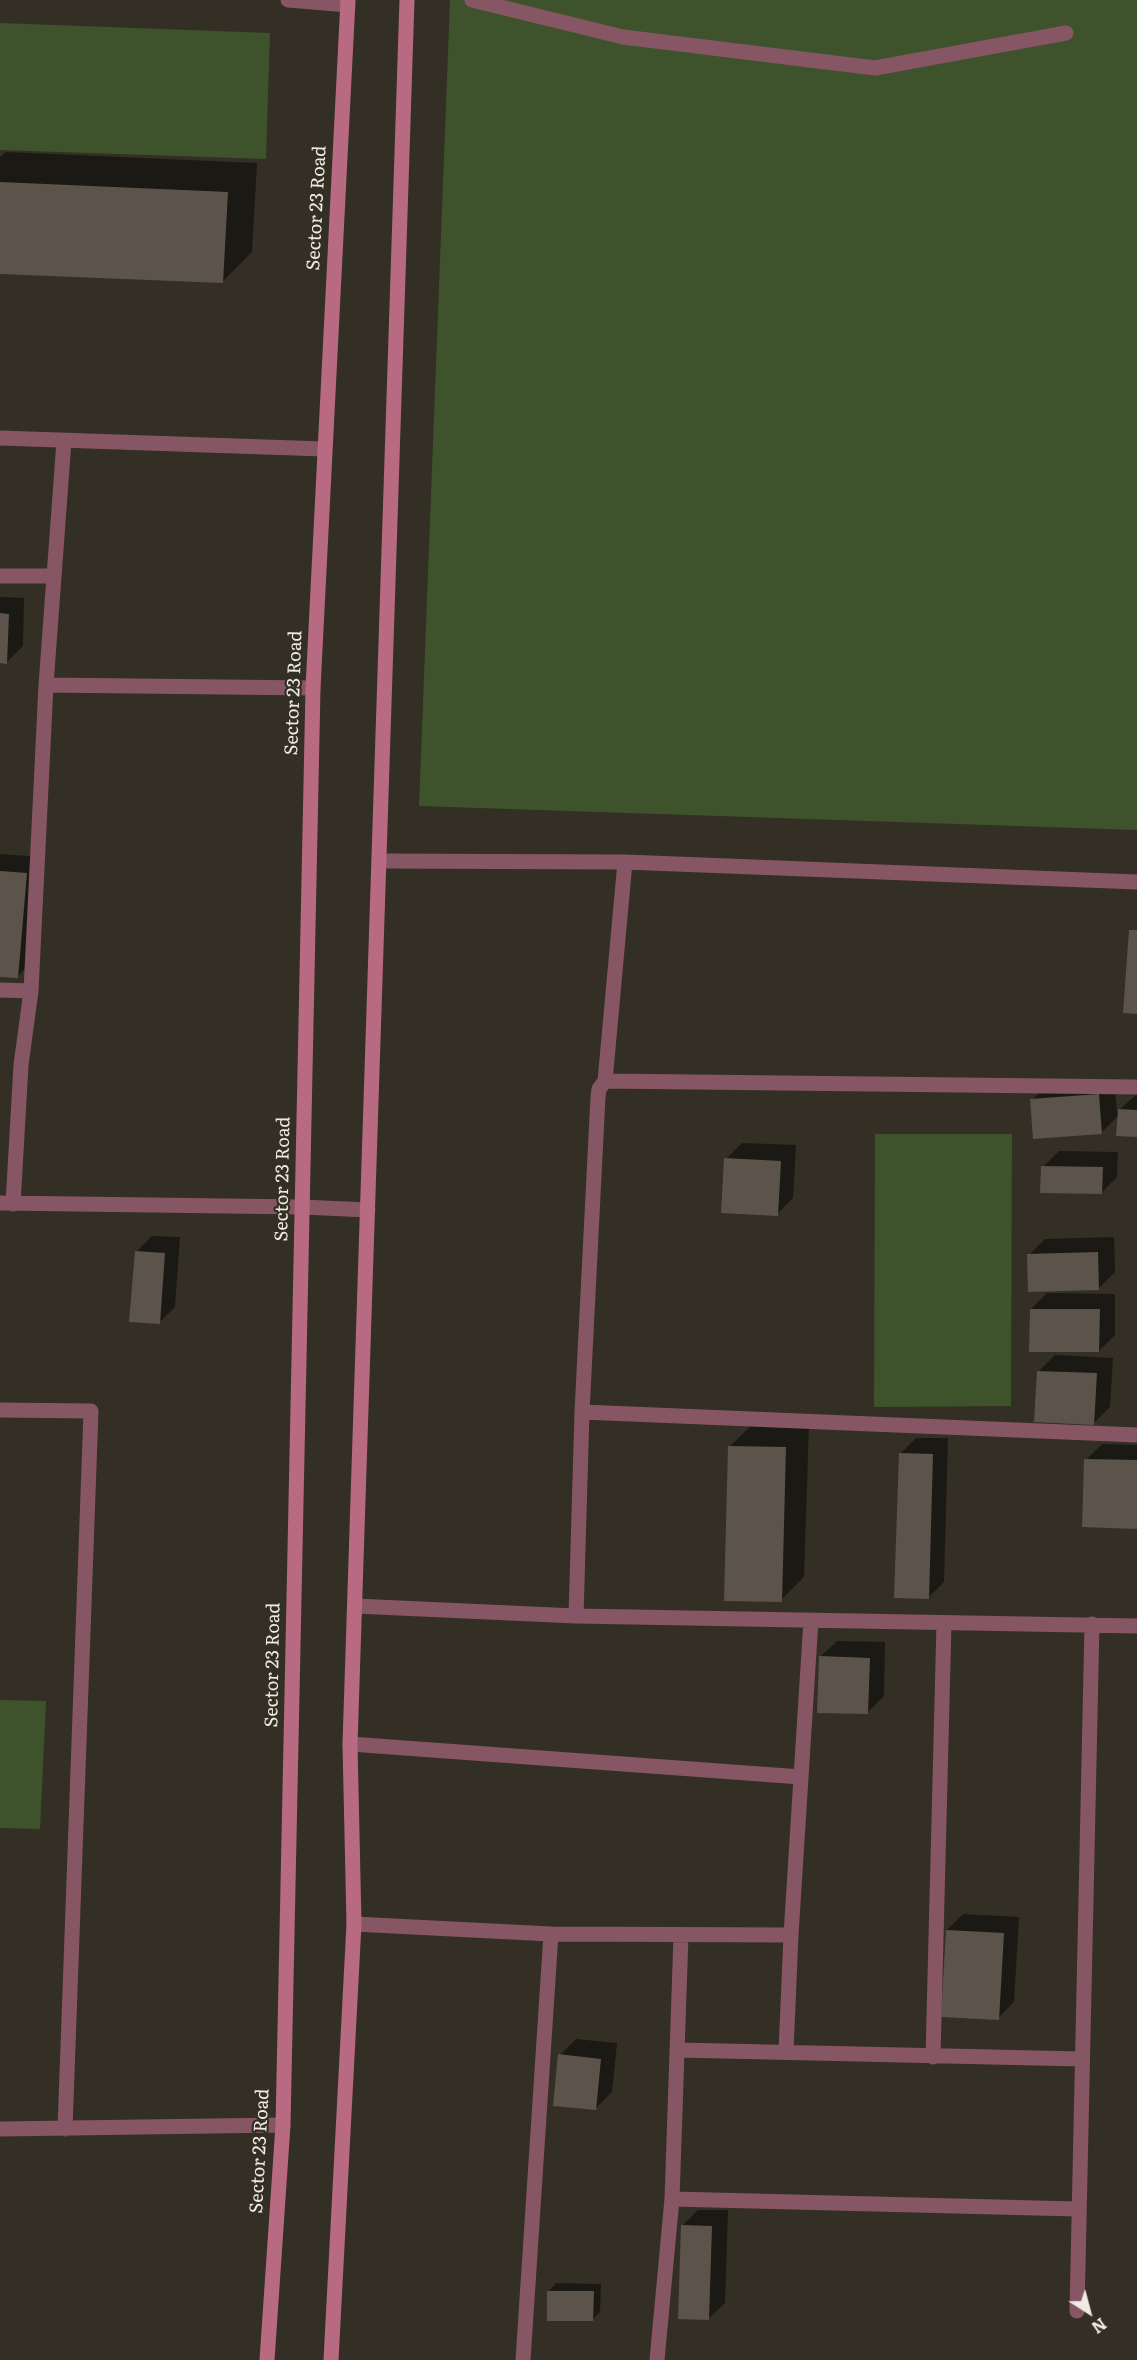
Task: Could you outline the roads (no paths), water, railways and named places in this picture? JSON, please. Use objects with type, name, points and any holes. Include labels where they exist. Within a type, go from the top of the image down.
[{"type":"street","points":[[288,0],[348,2]]},
{"type":"street","points":[[332,2360],[354,1924],[350,1744],[407,0]]},
{"type":"street","points":[[471,0],[623,38],[875,69],[1066,33]]},
{"type":"street","name":"Sector 23 Road","points":[[267,2360],[283,2125],[313,688],[348,2]]},
{"type":"street","points":[[0,438],[324,448]]},
{"type":"street","points":[[64,441],[46,685],[31,991],[6,1204],[302,1207],[368,1210]]},
{"type":"street","points":[[0,576],[54,576]]},
{"type":"street","points":[[46,685],[313,688]]},
{"type":"street","points":[[379,861],[625,862],[1137,882]]},
{"type":"street","points":[[576,1616],[582,1412],[597,1096],[605,1081],[625,862]]},
{"type":"street","points":[[0,990],[31,991]]},
{"type":"street","points":[[605,1081],[1137,1087]]},
{"type":"street","points":[[0,1410],[91,1410],[65,2130]]},
{"type":"street","points":[[582,1412],[1137,1435]]},
{"type":"street","points":[[355,1606],[576,1616],[1137,1626]]},
{"type":"street","points":[[786,2051],[811,1620]]},
{"type":"street","points":[[933,2057],[944,1623]]},
{"type":"street","points":[[1077,2311],[1077,2209],[1092,1624]]},
{"type":"street","points":[[350,1744],[801,1777]]},
{"type":"street","points":[[354,1924],[551,1934],[791,1935]]},
{"type":"street","points":[[523,2360],[551,1934]]},
{"type":"street","points":[[657,2360],[672,2199],[681,1936]]},
{"type":"street","points":[[678,2050],[1081,2059]]},
{"type":"street","points":[[0,2129],[65,2130],[283,2125]]},
{"type":"street","points":[[672,2199],[1077,2209]]}]
